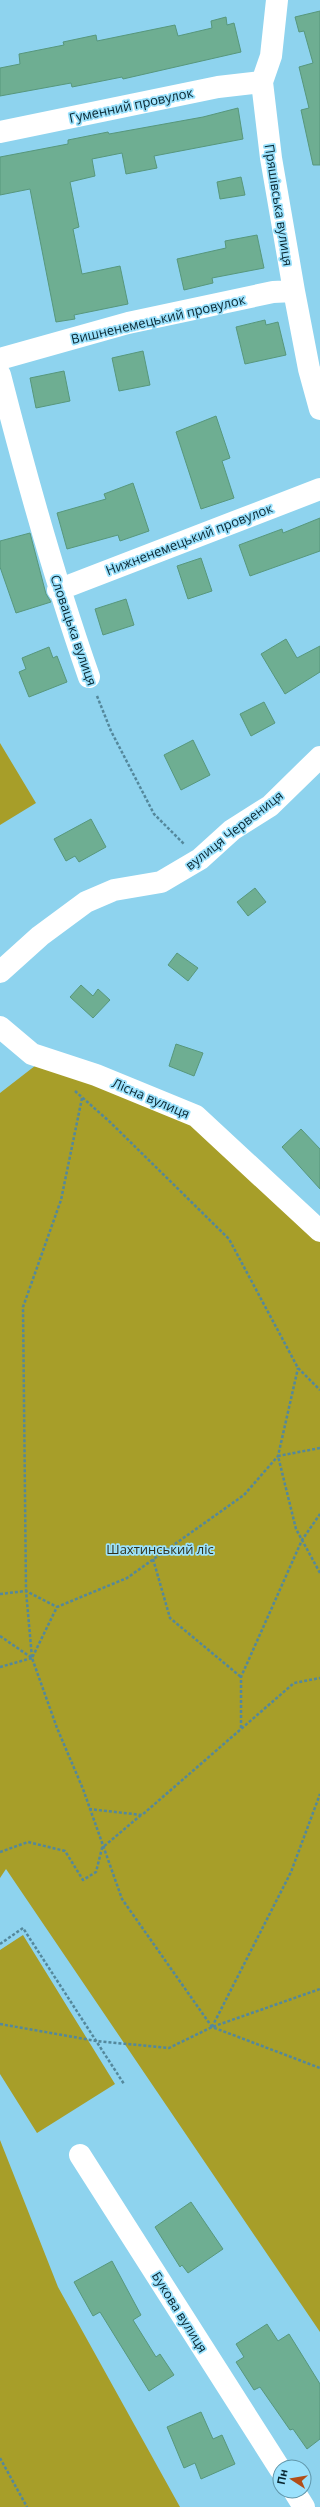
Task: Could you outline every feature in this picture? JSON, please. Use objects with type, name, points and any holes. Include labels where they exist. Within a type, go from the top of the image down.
[{"type":"street","name":"Пряшівська вулиця","points":[[277,0],[271,56],[262,82],[271,158],[294,291],[309,369],[320,409]]},
{"type":"street","name":"Гуменний провулок","points":[[0,132],[218,87],[262,82]]},
{"type":"street","name":"Вишненемецький провулок","points":[[0,360],[128,323],[273,292],[294,291]]},
{"type":"street","name":"Словацька вулиця","points":[[0,375],[25,476],[58,590],[89,677]]},
{"type":"street","name":"Нижненемецький провулок","points":[[58,590],[320,489]]},
{"type":"street","name":"вулиця Червениця","points":[[0,972],[40,936],[86,902],[114,890],[161,882],[200,859],[232,830],[270,806],[320,757]]},
{"type":"street","name":"Лісна вулиця","points":[[0,1027],[32,1054],[96,1075],[196,1116],[320,1231]]},
{"type":"street","name":"Букова вулиця","points":[[80,2155],[274,2459]]},
{"type":"path","name":"Словацька вулиця","points":[[89,677],[111,731],[154,814],[200,859]]},
{"type":"path","points":[[71,1088],[229,1239],[298,1368],[320,1390]]},
{"type":"path","points":[[82,1098],[61,1200],[23,1307],[26,1591],[32,1658],[122,1899],[212,2027],[320,2068]]},
{"type":"path","points":[[298,1368],[278,1456],[296,1529],[320,1573]]},
{"type":"path","points":[[0,1667],[32,1658],[57,1607],[126,1578],[244,1495],[278,1456],[320,1448]]},
{"type":"path","points":[[241,1729],[241,1676],[302,1540],[320,1514]]},
{"type":"path","points":[[153,1559],[170,1618],[241,1676]]},
{"type":"path","points":[[0,1594],[26,1591],[57,1607]]},
{"type":"path","points":[[0,1636],[32,1658]]},
{"type":"path","points":[[0,1852],[28,1842],[65,1851],[83,1880],[96,1872],[102,1848],[294,1683],[320,1678]]},
{"type":"path","points":[[212,2027],[292,1872],[320,1794]]},
{"type":"path","points":[[89,1809],[142,1815]]},
{"type":"path","points":[[0,1944],[24,1928],[124,2084]]},
{"type":"path","points":[[0,2024],[96,2041],[169,2048],[212,2027],[320,1989]]},
{"type":"path","points":[[0,2458],[27,2507]]},
{"type":"green space","points":[[0,743],[36,803],[0,825]]},
{"type":"green space","name":"Шахтинський ліс","points":[[40,1062],[158,1099],[320,1229],[320,2332],[6,1869],[0,1878],[0,1093]]},
{"type":"green space","points":[[23,1935],[115,2084],[37,2133],[0,2074],[0,1950]]},
{"type":"green space","points":[[0,2140],[58,2287],[180,2507],[0,2507]]},
{"type":"building","points":[[320,11],[320,165],[313,165],[301,110],[309,108],[299,67],[313,63],[304,31],[299,32],[295,17]]},
{"type":"building","points":[[226,17],[227,25],[234,23],[241,52],[123,79],[122,77],[72,87],[71,83],[0,96],[0,68],[20,64],[19,54],[64,45],[63,42],[96,35],[97,41],[175,25],[178,36],[212,28],[211,21]]},
{"type":"building","points":[[238,108],[243,139],[154,156],[157,168],[126,174],[122,153],[92,159],[95,176],[70,182],[79,227],[73,229],[82,274],[120,266],[128,304],[74,315],[75,319],[56,322],[30,189],[0,195],[0,157],[68,144],[68,140],[203,117]]},
{"type":"building","points":[[241,177],[245,195],[220,199],[217,182]]},
{"type":"building","points":[[257,235],[264,268],[212,278],[213,283],[184,290],[177,259],[226,248],[225,241]]},
{"type":"building","points":[[265,320],[266,325],[278,322],[286,355],[245,364],[236,327]]},
{"type":"building","points":[[143,351],[150,385],[119,391],[112,358]]},
{"type":"building","points":[[64,371],[70,401],[36,408],[30,378]]},
{"type":"building","points":[[216,416],[230,458],[222,461],[234,498],[201,509],[176,432]]},
{"type":"building","points":[[133,483],[149,531],[120,541],[118,535],[67,549],[57,513],[106,499],[104,494]]},
{"type":"building","points":[[320,518],[320,551],[250,576],[239,545],[282,529],[283,533]]},
{"type":"building","points":[[30,533],[46,594],[51,602],[16,613],[0,567],[0,541]]},
{"type":"building","points":[[201,558],[212,591],[188,599],[177,566]]},
{"type":"building","points":[[126,599],[134,625],[103,635],[95,609]]},
{"type":"building","points":[[286,639],[297,658],[320,646],[320,672],[285,694],[261,654]]},
{"type":"building","points":[[49,647],[53,658],[57,656],[67,682],[29,697],[19,672],[26,669],[22,658]]},
{"type":"building","points":[[264,702],[275,723],[251,736],[240,714]]},
{"type":"building","points":[[193,740],[210,775],[181,790],[164,755]]},
{"type":"building","points":[[91,819],[106,847],[79,862],[75,856],[66,861],[54,839]]},
{"type":"building","points":[[255,888],[266,902],[248,916],[237,902]]},
{"type":"building","points":[[177,953],[198,968],[188,981],[168,965]]},
{"type":"building","points":[[81,985],[93,996],[98,989],[110,1000],[93,1018],[70,997]]},
{"type":"building","points":[[176,1044],[203,1053],[194,1076],[169,1066]]},
{"type":"building","points":[[301,1129],[320,1149],[320,1189],[282,1147]]},
{"type":"building","points":[[191,2202],[223,2249],[188,2273],[182,2265],[180,2267],[155,2227]]},
{"type":"building","points":[[112,2261],[141,2315],[133,2320],[156,2357],[160,2354],[174,2375],[149,2391],[100,2312],[93,2316],[74,2282]]},
{"type":"building","points":[[267,2324],[278,2341],[289,2334],[320,2384],[320,2439],[307,2449],[293,2429],[290,2430],[260,2387],[254,2390],[236,2362],[244,2357],[236,2344]]},
{"type":"building","points":[[201,2412],[213,2439],[222,2435],[235,2464],[201,2479],[195,2463],[184,2468],[167,2427]]}]
